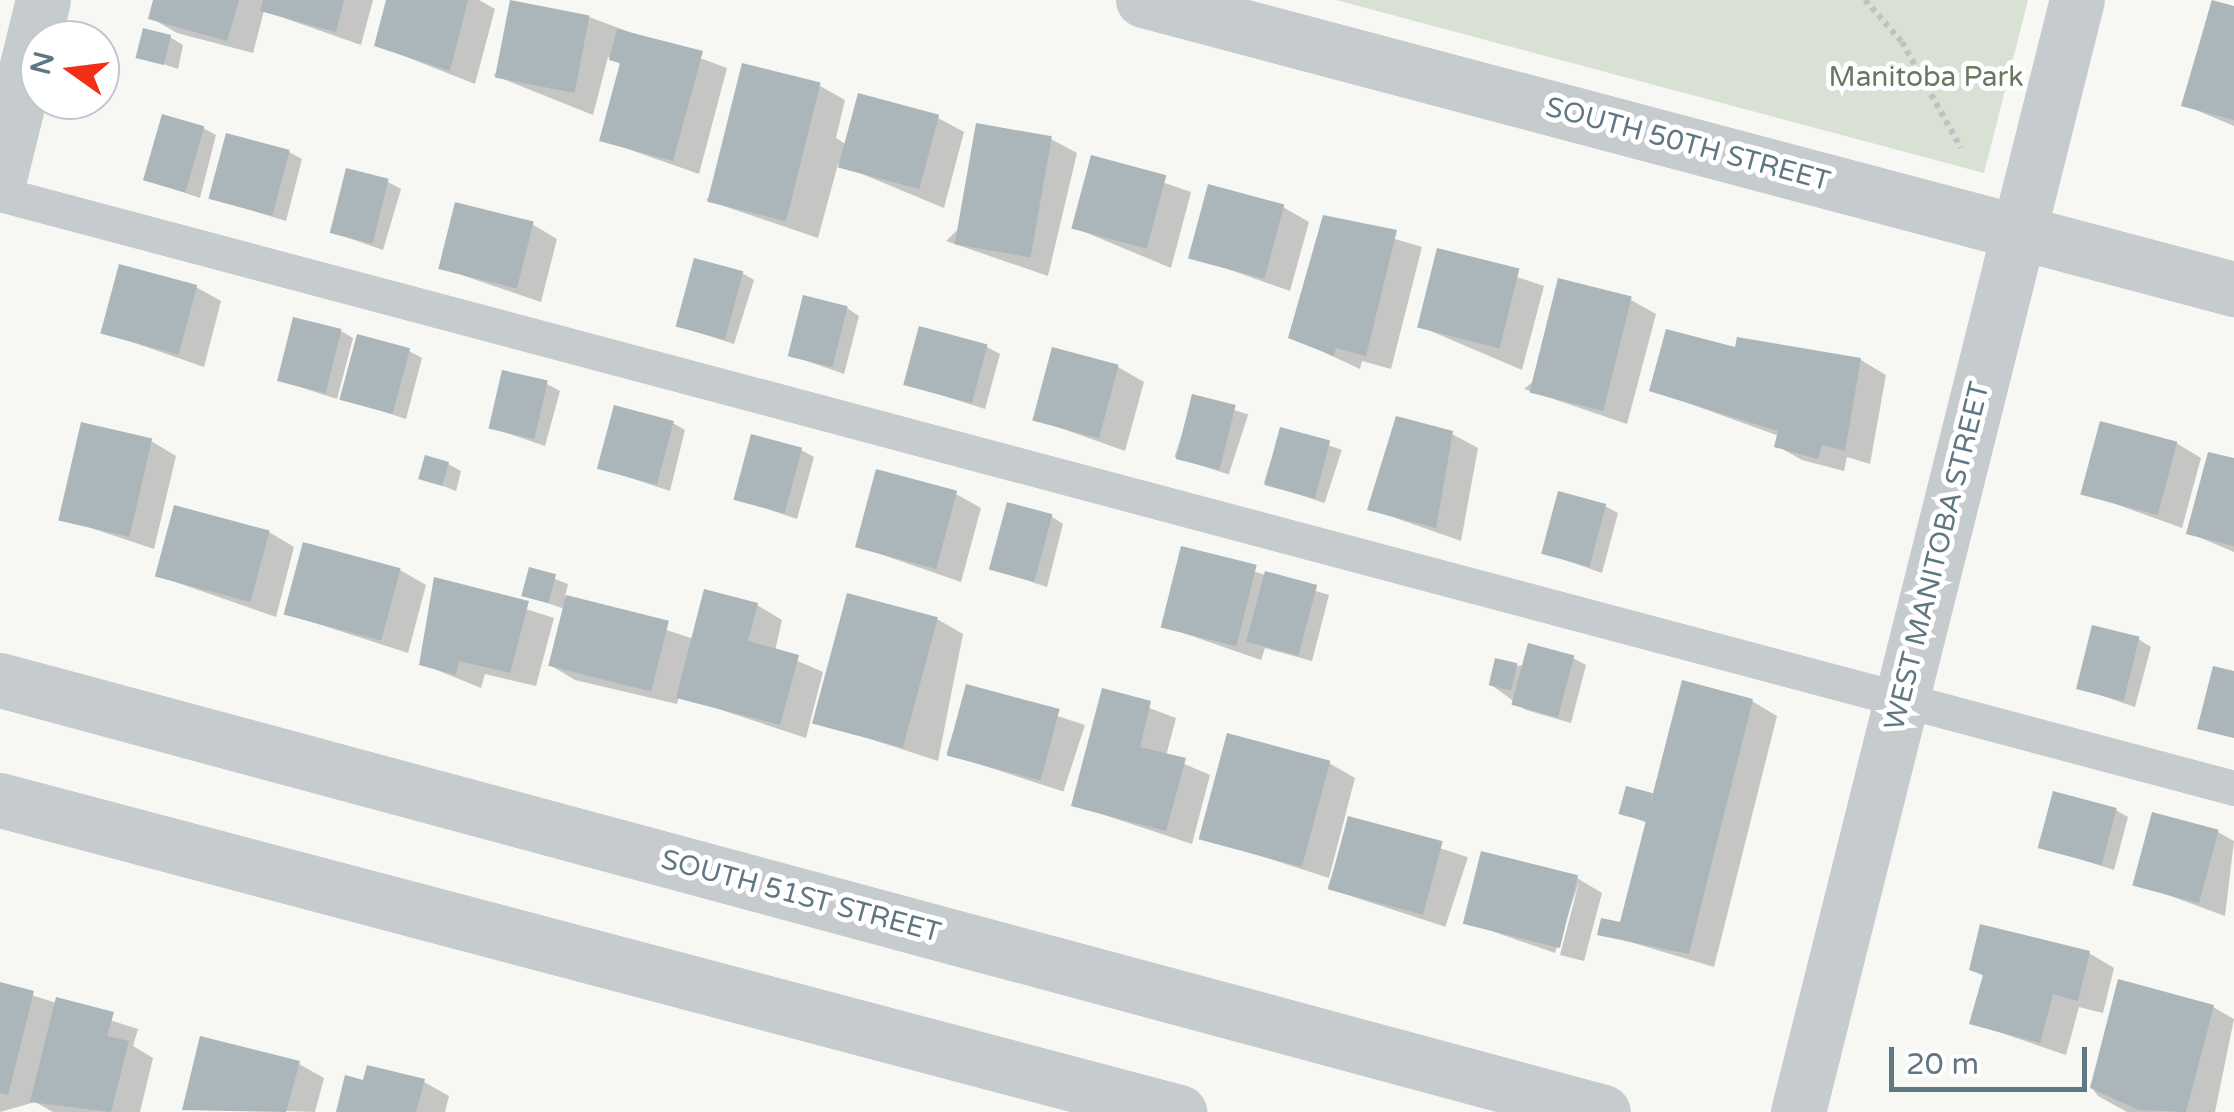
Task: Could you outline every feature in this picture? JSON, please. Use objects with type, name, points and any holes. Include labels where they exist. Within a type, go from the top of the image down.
[{"type":"street","points":[[0,175],[42,0]]},
{"type":"street","name":"SOUTH 50TH STREET","points":[[1143,0],[2234,289]]},
{"type":"street","name":"WEST MANITOBA STREET","points":[[1798,1112],[2077,0]]},
{"type":"street","name":"SOUTH 51ST STREET","points":[[0,680],[1603,1112]]},
{"type":"street","points":[[0,800],[1179,1112]]},
{"type":"lane","points":[[0,194],[2234,788]]},
{"type":"path","points":[[1865,0],[1902,42],[1961,148]]},
{"type":"green space","name":"Manitoba Park","points":[[1336,0],[2028,0],[1984,173]]},
{"type":"building","points":[[153,0],[239,0],[227,41],[148,19]]},
{"type":"building","points":[[263,0],[344,0],[336,32],[260,11]]},
{"type":"building","points":[[386,0],[468,0],[450,71],[374,46]]},
{"type":"building","points":[[510,0],[590,15],[574,93],[495,78]]},
{"type":"building","points":[[2212,0],[2234,6],[2234,120],[2181,106]]},
{"type":"building","points":[[143,28],[171,35],[164,65],[136,58]]},
{"type":"building","points":[[617,29],[703,51],[673,161],[599,141],[620,63],[609,60]]},
{"type":"building","points":[[742,63],[821,83],[786,221],[707,202]]},
{"type":"building","points":[[858,93],[939,115],[919,189],[838,167]]},
{"type":"building","points":[[162,114],[204,126],[185,192],[143,180]]},
{"type":"building","points":[[976,123],[1052,136],[1030,258],[955,244]]},
{"type":"building","points":[[226,133],[290,150],[272,216],[208,199]]},
{"type":"building","points":[[1091,155],[1166,175],[1147,249],[1071,228]]},
{"type":"building","points":[[346,168],[389,179],[372,244],[330,233]]},
{"type":"building","points":[[1208,184],[1284,204],[1264,279],[1188,258]]},
{"type":"building","points":[[455,202],[534,222],[517,289],[438,269]]},
{"type":"building","points":[[1323,215],[1397,230],[1366,356],[1336,348],[1334,356],[1288,338]]},
{"type":"building","points":[[1437,248],[1519,269],[1500,348],[1417,328]]},
{"type":"building","points":[[694,258],[743,271],[725,340],[676,327]]},
{"type":"building","points":[[119,264],[197,285],[179,355],[100,334]]},
{"type":"building","points":[[1558,278],[1632,296],[1603,411],[1529,392]]},
{"type":"building","points":[[803,295],[848,306],[832,367],[788,356]]},
{"type":"building","points":[[293,317],[342,329],[326,393],[277,381]]},
{"type":"building","points":[[919,326],[988,344],[972,403],[903,385]]},
{"type":"building","points":[[1666,329],[1735,347],[1737,337],[1861,358],[1845,451],[1822,445],[1818,459],[1774,447],[1778,431],[1649,391]]},
{"type":"building","points":[[357,334],[410,348],[393,414],[339,400]]},
{"type":"building","points":[[1052,347],[1119,365],[1099,438],[1032,420]]},
{"type":"building","points":[[502,370],[548,381],[534,439],[489,428]]},
{"type":"building","points":[[1192,394],[1236,405],[1219,470],[1176,459]]},
{"type":"building","points":[[614,405],[674,421],[657,485],[597,469]]},
{"type":"building","points":[[1396,416],[1453,431],[1436,528],[1367,510]]},
{"type":"building","points":[[2100,421],[2177,442],[2158,515],[2080,494]]},
{"type":"building","points":[[81,422],[152,438],[129,537],[58,520]]},
{"type":"building","points":[[1280,427],[1330,440],[1315,498],[1264,485]]},
{"type":"building","points":[[751,434],[802,448],[785,513],[733,500]]},
{"type":"building","points":[[2208,452],[2234,458],[2234,546],[2186,534]]},
{"type":"building","points":[[425,455],[449,462],[442,486],[418,479]]},
{"type":"building","points":[[876,469],[957,491],[936,569],[855,547]]},
{"type":"building","points":[[1558,491],[1606,504],[1589,567],[1541,554]]},
{"type":"building","points":[[1007,502],[1052,514],[1034,582],[989,570]]},
{"type":"building","points":[[174,505],[270,531],[250,602],[155,576]]},
{"type":"building","points":[[303,542],[401,568],[381,641],[284,614]]},
{"type":"building","points":[[1181,546],[1257,565],[1236,646],[1161,628]]},
{"type":"building","points":[[529,567],[556,574],[548,603],[521,596]]},
{"type":"building","points":[[1265,571],[1317,585],[1298,655],[1246,642]]},
{"type":"building","points":[[434,577],[529,601],[510,673],[459,661],[456,675],[419,665]]},
{"type":"building","points":[[704,589],[758,603],[748,641],[799,655],[780,725],[676,698]]},
{"type":"building","points":[[847,593],[938,617],[903,748],[812,723]]},
{"type":"building","points":[[566,595],[669,621],[651,691],[548,666]]},
{"type":"building","points":[[2092,625],[2140,637],[2124,701],[2076,689]]},
{"type":"building","points":[[1528,643],[1574,655],[1558,717],[1511,705]]},
{"type":"building","points":[[1495,658],[1517,663],[1511,690],[1489,685]]},
{"type":"building","points":[[2213,666],[2234,671],[2234,738],[2197,729]]},
{"type":"building","points":[[1682,680],[1753,699],[1689,954],[1597,935],[1601,918],[1620,922]]},
{"type":"building","points":[[966,684],[1060,709],[1041,781],[947,755]]},
{"type":"building","points":[[1102,688],[1151,701],[1140,747],[1186,758],[1166,831],[1071,806]]},
{"type":"building","points":[[1227,733],[1330,761],[1302,867],[1199,839]]},
{"type":"building","points":[[1626,786],[1653,793],[1646,821],[1618,814]]},
{"type":"building","points":[[2053,791],[2117,808],[2101,865],[2038,848]]},
{"type":"building","points":[[2152,812],[2219,830],[2199,903],[2132,885]]},
{"type":"building","points":[[1348,816],[1443,841],[1423,915],[1328,889]]},
{"type":"building","points":[[1481,851],[1578,875],[1560,948],[1463,924]]},
{"type":"building","points":[[1980,924],[2090,951],[2078,1001],[2053,994],[2040,1043],[1969,1024],[1983,975],[1969,970]]},
{"type":"building","points":[[2118,979],[2214,1005],[2186,1112],[2139,1110],[2090,1088]]},
{"type":"building","points":[[0,982],[34,991],[8,1095],[0,1093]]},
{"type":"building","points":[[56,997],[114,1012],[107,1036],[129,1041],[111,1112],[30,1102]]},
{"type":"building","points":[[200,1036],[300,1061],[286,1112],[182,1110]]},
{"type":"building","points":[[367,1065],[425,1079],[416,1112],[336,1112],[345,1075],[363,1080]]}]
